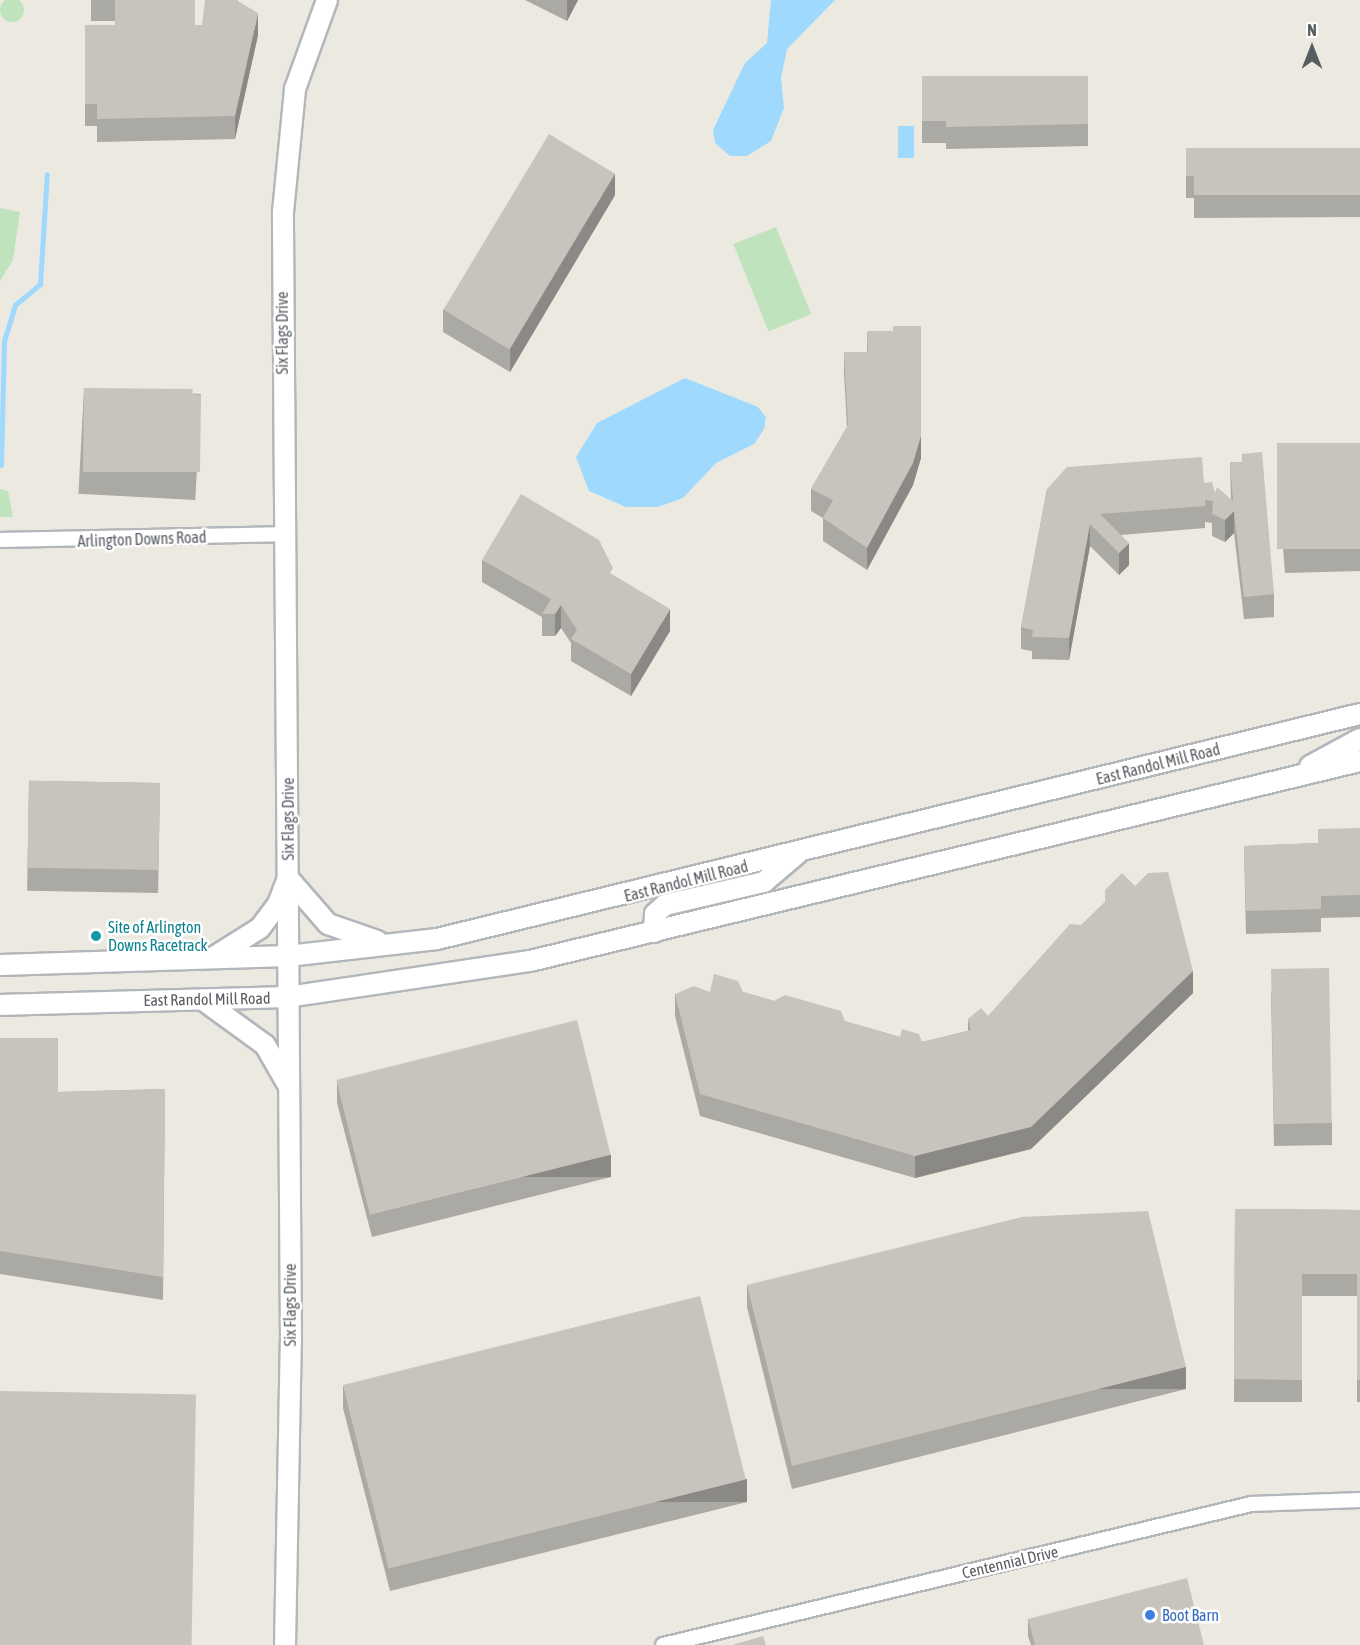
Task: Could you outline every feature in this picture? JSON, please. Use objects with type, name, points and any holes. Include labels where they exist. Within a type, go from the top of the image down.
[{"type":"main road","name":"Six Flags Drive","points":[[285,1645],[289,1087],[285,534],[286,137],[295,89],[327,0]]},
{"type":"main road","name":"East Randol Mill Road","points":[[0,965],[208,961],[288,956],[391,945],[520,921],[1360,714]]},
{"type":"main road","points":[[1300,773],[1360,739]]},
{"type":"main road","name":"East Randol Mill Road","points":[[0,1005],[288,997],[531,962],[1300,773],[1360,761]]},
{"type":"main road","points":[[654,932],[655,914],[665,905],[764,882],[798,854]]},
{"type":"main road","points":[[208,961],[260,928],[278,904],[288,878],[328,924],[391,945]]},
{"type":"main road","points":[[203,1000],[265,1046],[289,1087]]},
{"type":"street","name":"Arlington Downs Road","points":[[0,540],[285,534]]},
{"type":"street","name":"Centennial Drive","points":[[663,1645],[1251,1504],[1360,1500]]},
{"type":"green space","points":[[12,-2],[21,1],[24,10],[21,19],[12,22],[3,19],[0,10],[3,1]]},
{"type":"green space","points":[[0,208],[20,212],[13,260],[0,281]]},
{"type":"green space","points":[[776,227],[811,314],[769,331],[733,244]]},
{"type":"green space","points":[[0,489],[8,491],[13,517],[0,517]]},
{"type":"water","points":[[771,0],[835,0],[787,49],[781,78],[784,108],[771,141],[747,156],[730,156],[715,143],[713,130],[745,63],[767,43]]},
{"type":"water","points":[[898,126],[914,126],[914,158],[898,158]]},
{"type":"water","points":[[685,378],[758,407],[766,417],[764,429],[754,444],[716,463],[683,498],[658,507],[626,507],[589,491],[576,457],[597,423]]},
{"type":"building","points":[[115,0],[195,0],[195,25],[202,25],[205,0],[236,0],[258,13],[235,116],[97,119],[97,104],[85,104],[85,25],[115,25]]},
{"type":"building","points":[[922,76],[1088,76],[1088,124],[946,127],[946,121],[922,121]]},
{"type":"building","points":[[549,134],[615,174],[509,349],[443,310]]},
{"type":"building","points":[[1186,148],[1360,148],[1360,195],[1194,195],[1194,176],[1186,176]]},
{"type":"building","points":[[893,326],[921,326],[921,436],[913,463],[867,548],[823,518],[833,500],[811,489],[848,425],[844,352],[868,352],[867,331],[893,331]]},
{"type":"building","points":[[84,388],[193,389],[192,394],[201,395],[200,472],[83,472]]},
{"type":"building","points":[[1277,443],[1360,443],[1360,549],[1277,549]]},
{"type":"building","points":[[1262,452],[1274,594],[1244,597],[1234,511],[1225,520],[1212,514],[1213,501],[1205,500],[1205,506],[1100,514],[1129,543],[1119,553],[1090,524],[1069,638],[1032,637],[1033,630],[1021,627],[1047,489],[1067,467],[1202,457],[1204,483],[1212,482],[1215,493],[1217,487],[1233,501],[1230,462],[1242,462],[1242,454]]},
{"type":"building","points":[[521,494],[599,540],[613,568],[610,573],[670,609],[631,674],[571,639],[577,630],[561,605],[555,614],[542,614],[551,599],[482,560]]},
{"type":"building","points":[[29,781],[160,783],[158,870],[28,868]]},
{"type":"building","points":[[1360,828],[1360,895],[1321,896],[1321,909],[1246,911],[1244,846],[1318,843],[1318,829]]},
{"type":"building","points":[[1168,872],[1193,971],[1031,1127],[915,1156],[700,1094],[675,994],[694,986],[710,992],[714,974],[738,981],[743,992],[774,1001],[785,995],[841,1011],[845,1021],[900,1037],[902,1029],[919,1034],[922,1042],[971,1030],[968,1019],[981,1008],[988,1016],[1070,924],[1082,925],[1105,902],[1105,890],[1122,873],[1135,886],[1148,873]]},
{"type":"building","points":[[1329,968],[1332,1123],[1274,1124],[1271,969]]},
{"type":"building","points":[[577,1020],[611,1155],[370,1215],[336,1080]]},
{"type":"building","points":[[0,1038],[58,1038],[58,1092],[165,1089],[163,1277],[0,1251]]},
{"type":"building","points":[[1235,1209],[1360,1210],[1360,1380],[1357,1380],[1357,1274],[1302,1274],[1302,1380],[1234,1379]]},
{"type":"building","points":[[1148,1211],[1186,1367],[792,1466],[747,1285],[1022,1217]]},
{"type":"building","points":[[700,1296],[746,1479],[389,1568],[343,1385]]},
{"type":"building","points":[[0,1391],[196,1394],[192,1645],[0,1645]]},
{"type":"building","name":"Boot Barn","points":[[1187,1578],[1204,1645],[1035,1645],[1028,1619]]},
{"type":"building","points":[[763,1636],[766,1645],[732,1645]]},
{"type":"waterway","points":[[1,465],[4,341],[15,305],[40,284],[47,174]]},
{"type":"place","name":"Site of Arlington Downs Racetrack","points":[[96,936]]},
{"type":"place","name":"Boot Barn","points":[[1150,1615]]}]
